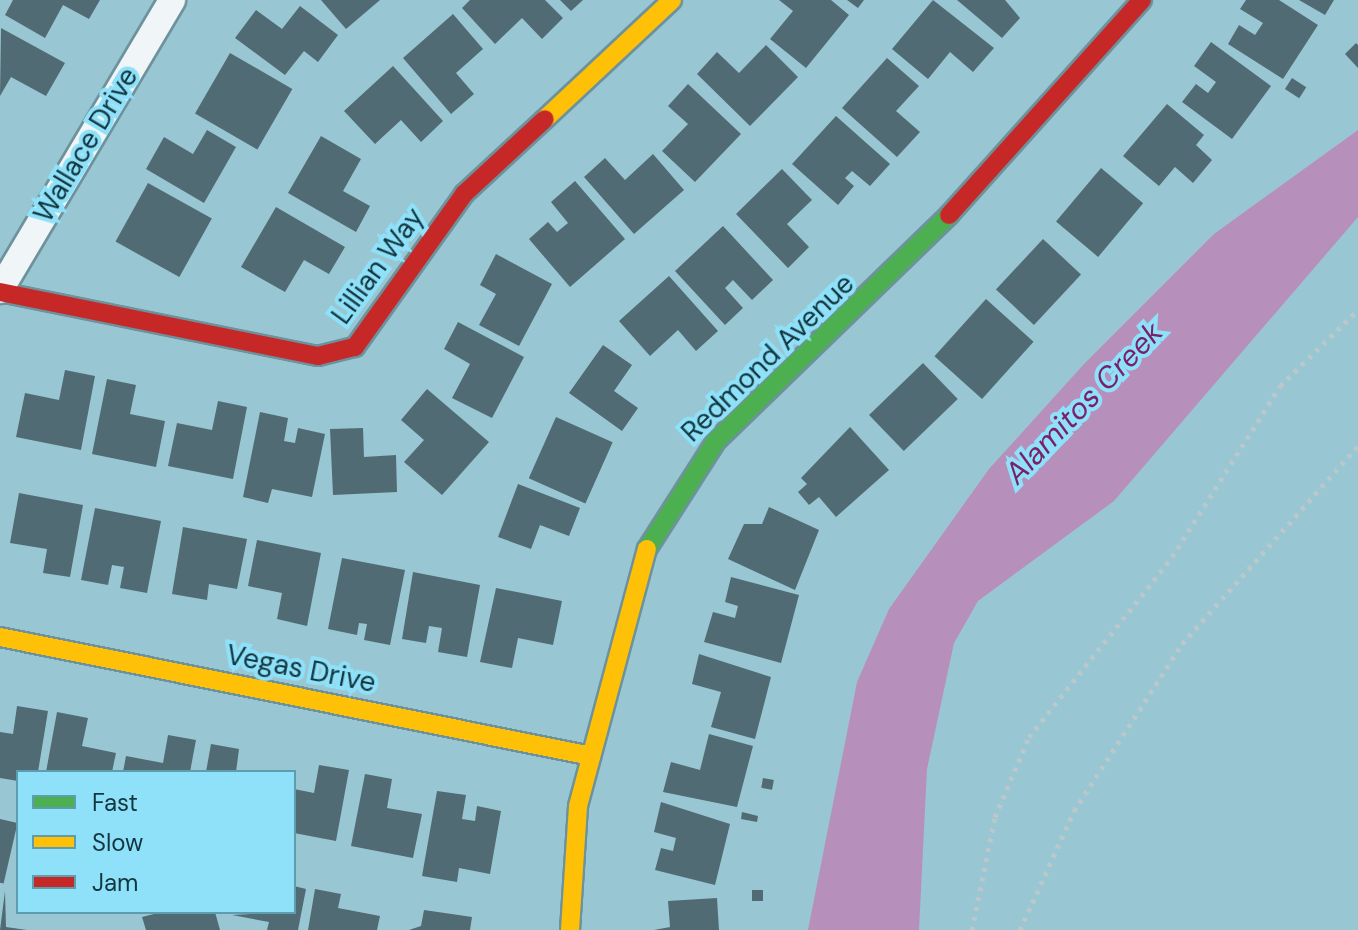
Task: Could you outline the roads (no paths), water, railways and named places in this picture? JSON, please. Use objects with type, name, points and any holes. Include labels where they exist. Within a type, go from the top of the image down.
[{"type":"street","name":"Wallace Drive","points":[[0,291],[172,0]]},
{"type":"street","name":"Lillian Way","points":[[0,291],[318,356],[355,347],[464,194],[672,0]]},
{"type":"street","name":"Redmond Avenue","points":[[570,930],[571,854],[591,756],[646,551],[680,489],[716,441],[897,273],[1142,0]]},
{"type":"street","name":"Vegas Drive","points":[[0,637],[591,756]]},
{"type":"water","name":"Alamitos Creek","points":[[1358,130],[1358,217],[1114,501],[978,601],[954,643],[927,769],[919,930],[808,930],[857,682],[889,609],[989,469],[1084,364],[1214,234]]}]
